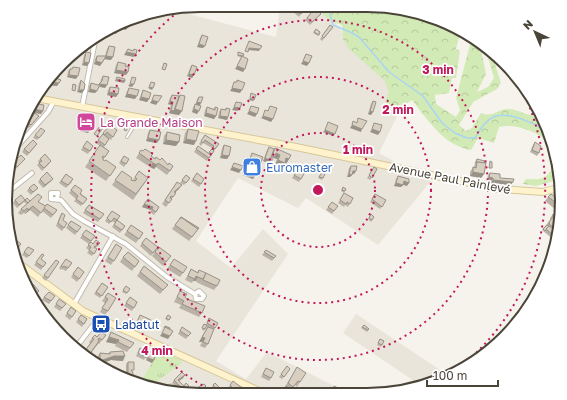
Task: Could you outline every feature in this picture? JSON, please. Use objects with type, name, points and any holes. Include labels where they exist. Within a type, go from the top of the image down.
[{"type":"main road","name":"Avenue Paul Painlevé","points":[[42,99],[296,147],[499,189],[528,192],[555,189]]},
{"type":"main road","points":[[25,268],[82,311],[253,388]]},
{"type":"street","points":[[82,107],[94,45]]},
{"type":"street","points":[[21,142],[48,112],[54,101]]},
{"type":"street","points":[[12,190],[32,173]]},
{"type":"street","points":[[57,199],[84,222],[130,246],[167,277],[195,294]]},
{"type":"street","points":[[74,304],[102,252],[113,236]]},
{"type":"street","points":[[79,343],[98,319]]},
{"type":"lane","points":[[126,137],[134,124],[134,116]]},
{"type":"shaded area","points":[[279,12],[328,12],[358,54],[417,75],[379,153],[431,181],[378,245],[306,198],[298,208],[238,178],[196,241],[231,268],[263,229],[288,254],[216,361],[246,379],[267,352],[338,388],[188,388],[151,382],[117,369],[86,349],[59,324],[37,294],[26,272],[18,249],[12,212],[12,188],[18,151],[31,117],[51,86],[76,59],[106,37],[128,26],[151,18],[184,13],[276,37]]},
{"type":"shaded area","points":[[356,314],[443,372],[416,382],[343,333]]},
{"type":"green space","points":[[320,12],[379,12],[416,18],[439,26],[459,36],[456,49],[460,51],[456,78],[452,78],[449,93],[435,95],[436,104],[456,117],[460,110],[456,98],[470,44],[481,51],[486,74],[477,92],[488,87],[494,78],[488,56],[494,62],[501,83],[497,89],[473,102],[459,125],[466,131],[472,128],[481,113],[492,114],[504,109],[512,109],[535,116],[545,139],[531,131],[518,127],[505,126],[499,127],[494,143],[478,138],[471,150],[461,148],[437,131],[412,100],[395,111],[385,101],[389,94],[385,81],[349,49],[343,39],[342,25],[330,21]]},
{"type":"green space","points":[[552,169],[554,181],[536,186],[523,184],[526,179],[541,179]]},
{"type":"green space","points":[[164,352],[181,360],[182,362],[180,365],[155,383],[142,379],[145,375],[156,356]]},
{"type":"building","points":[[312,12],[319,12],[321,14],[312,22],[307,18]]},
{"type":"building","points":[[330,25],[333,27],[324,38],[322,36]]},
{"type":"building","points":[[316,29],[320,32],[319,35],[314,32]]},
{"type":"building","points":[[202,35],[208,37],[205,46],[199,44]]},
{"type":"building","points":[[249,41],[262,46],[260,49],[249,48],[248,52],[245,51]]},
{"type":"building","points":[[109,46],[115,47],[113,57],[106,56]]},
{"type":"building","points":[[128,49],[133,51],[134,49],[137,50],[136,54],[126,52]]},
{"type":"building","points":[[86,52],[91,53],[89,63],[84,62]]},
{"type":"building","points":[[238,52],[244,54],[243,56],[238,55]]},
{"type":"building","points":[[306,54],[312,56],[309,63],[303,61]]},
{"type":"building","points":[[97,56],[106,56],[102,63],[96,61]]},
{"type":"building","points":[[242,56],[248,59],[245,69],[237,66]]},
{"type":"building","points":[[118,62],[126,64],[125,66],[129,67],[128,72],[116,70]]},
{"type":"building","points":[[164,63],[167,64],[165,70],[162,69]]},
{"type":"building","points":[[192,65],[197,67],[194,75],[189,74]]},
{"type":"building","points":[[73,67],[80,68],[78,76],[69,75],[70,69]]},
{"type":"building","points":[[103,76],[109,77],[107,85],[100,84],[97,91],[90,89],[91,83],[98,85],[102,81]]},
{"type":"building","points":[[117,77],[125,79],[125,81],[116,79]]},
{"type":"building","points":[[132,77],[136,78],[134,84],[130,84]]},
{"type":"building","points":[[57,78],[61,80],[59,83],[54,82]]},
{"type":"building","points":[[81,80],[85,84],[84,90],[79,90]]},
{"type":"building","points":[[237,80],[245,83],[242,90],[232,88],[234,82],[237,82]]},
{"type":"building","points":[[151,82],[155,83],[153,88],[149,87]]},
{"type":"building","points":[[73,84],[76,85],[75,91],[72,90]]},
{"type":"building","points":[[110,87],[119,88],[118,94],[109,92]]},
{"type":"building","points":[[129,88],[139,90],[137,96],[127,94]]},
{"type":"building","points":[[143,90],[151,93],[149,99],[141,97]]},
{"type":"building","points":[[251,93],[256,95],[254,100],[250,98]]},
{"type":"building","points":[[154,95],[162,96],[158,102],[152,100]]},
{"type":"building","points":[[172,95],[179,96],[174,111],[171,110],[173,102],[170,101]]},
{"type":"building","points":[[180,95],[185,96],[182,111],[175,109]]},
{"type":"building","points":[[199,97],[203,97],[201,103],[197,102]]},
{"type":"building","points":[[373,101],[376,102],[373,112],[370,111]]},
{"type":"building","points":[[236,102],[242,103],[240,108],[234,107]]},
{"type":"building","points":[[38,104],[44,105],[43,111],[35,109]]},
{"type":"building","points":[[195,104],[201,106],[199,111],[194,109]]},
{"type":"building","points":[[251,106],[259,108],[257,114],[249,111]]},
{"type":"building","points":[[270,106],[277,108],[273,119],[263,116],[265,110],[268,111]]},
{"type":"building","points":[[207,107],[215,110],[215,107],[218,108],[216,116],[206,113]]},
{"type":"building","points":[[226,108],[230,109],[228,117],[220,116],[221,109],[226,110]]},
{"type":"building","points":[[35,113],[39,116],[31,125],[28,123]]},
{"type":"building","points":[[84,118],[93,120],[90,130],[82,129]]},
{"type":"building","points":[[358,118],[367,121],[362,129],[352,125],[353,121],[357,123]]},
{"type":"building","points":[[328,122],[338,126],[335,134],[325,130]]},
{"type":"building","points":[[374,123],[382,125],[380,132],[372,129]]},
{"type":"building","points":[[110,125],[117,130],[113,137],[107,132],[105,135],[103,133]]},
{"type":"building","points":[[100,126],[103,128],[97,136],[94,134]]},
{"type":"building","points":[[41,128],[45,131],[39,138],[35,135]]},
{"type":"building","points":[[188,129],[199,131],[196,141],[186,139]]},
{"type":"building","points":[[150,130],[161,132],[159,140],[148,138]]},
{"type":"building","points":[[167,132],[180,135],[179,142],[166,140]]},
{"type":"building","points":[[103,134],[109,139],[105,145],[98,140]]},
{"type":"building","points":[[205,135],[219,144],[215,149],[213,147],[214,146],[205,140],[203,143],[201,141]]},
{"type":"building","points":[[33,140],[37,144],[29,153],[24,149]]},
{"type":"building","points":[[87,141],[93,146],[90,151],[83,147]]},
{"type":"building","points":[[535,142],[541,146],[539,153],[532,150]]},
{"type":"building","points":[[100,145],[109,151],[105,157],[102,157],[104,161],[106,160],[116,167],[110,176],[89,161]]},
{"type":"building","points":[[224,145],[231,147],[229,156],[222,155]]},
{"type":"building","points":[[198,146],[211,155],[209,158],[196,149]]},
{"type":"building","points":[[269,147],[274,149],[270,160],[265,158]]},
{"type":"building","points":[[275,148],[291,155],[289,159],[286,158],[285,163],[278,160],[280,155],[276,153],[275,157],[272,156]]},
{"type":"building","points":[[145,149],[153,154],[151,156],[155,159],[156,157],[160,160],[162,158],[168,165],[169,163],[173,166],[170,171],[158,163],[157,165],[153,163],[139,153],[141,150],[143,151]]},
{"type":"building","points":[[212,149],[214,151],[212,154],[209,152]]},
{"type":"building","points":[[252,153],[263,157],[256,175],[246,171]]},
{"type":"building","points":[[45,154],[51,161],[44,168],[39,163],[42,161],[40,159]]},
{"type":"building","points":[[21,155],[25,159],[17,167],[16,165],[17,159]]},
{"type":"building","points":[[124,156],[129,159],[126,164],[121,161]]},
{"type":"building","points":[[477,159],[485,161],[485,163],[476,163]]},
{"type":"building","points":[[490,161],[492,162],[492,168],[489,168]]},
{"type":"building","points":[[477,162],[486,163],[484,174],[473,172],[473,167],[476,168]]},
{"type":"building","points":[[234,163],[243,166],[241,170],[232,167]]},
{"type":"building","points":[[351,166],[357,166],[356,171],[353,171],[352,175],[349,174]]},
{"type":"building","points":[[374,167],[377,169],[372,178],[369,175]]},
{"type":"building","points":[[298,169],[305,172],[301,179],[294,175]]},
{"type":"building","points":[[122,171],[132,178],[131,180],[135,181],[137,179],[135,177],[139,171],[148,178],[136,194],[115,180]]},
{"type":"building","points":[[47,172],[53,179],[45,185],[40,179]]},
{"type":"building","points":[[322,172],[325,174],[323,178],[319,177]]},
{"type":"building","points":[[197,173],[204,179],[201,184],[193,179]]},
{"type":"building","points":[[490,173],[500,174],[500,178],[514,179],[513,182],[493,180],[493,178],[489,177]]},
{"type":"building","points":[[66,174],[73,179],[68,185],[61,181]]},
{"type":"building","points":[[186,175],[190,178],[186,183],[182,180]]},
{"type":"building","points":[[398,176],[409,179],[409,183],[404,181],[403,185],[396,183]]},
{"type":"building","points":[[177,182],[182,185],[174,192],[176,193],[173,197],[171,196],[170,198],[172,199],[169,203],[165,200]]},
{"type":"building","points":[[34,184],[38,188],[33,192],[29,188]]},
{"type":"building","points":[[75,185],[82,190],[80,194],[87,199],[83,204],[76,199],[78,196],[71,190]]},
{"type":"building","points":[[344,193],[353,198],[350,204],[347,202],[346,204],[340,200]]},
{"type":"building","points":[[38,194],[42,197],[38,202],[46,206],[41,213],[33,206],[24,211],[21,209]]},
{"type":"building","points":[[375,194],[386,200],[382,207],[372,199]]},
{"type":"building","points":[[551,194],[555,197],[555,202],[548,197]]},
{"type":"building","points":[[21,195],[25,200],[19,205],[15,200]]},
{"type":"building","points":[[27,198],[30,201],[28,203],[25,200]]},
{"type":"building","points":[[148,199],[159,207],[156,212],[152,209],[153,207],[144,204]]},
{"type":"building","points":[[332,202],[338,206],[334,211],[328,207]]},
{"type":"building","points":[[47,204],[57,210],[53,215],[44,208]]},
{"type":"building","points":[[89,205],[104,214],[100,219],[85,210]]},
{"type":"building","points":[[112,211],[120,216],[117,220],[114,218],[111,222],[107,218]]},
{"type":"building","points":[[62,213],[65,215],[63,220],[67,223],[64,228],[58,223]]},
{"type":"building","points":[[371,214],[374,217],[372,220],[369,218]]},
{"type":"building","points":[[553,214],[554,216],[553,227],[549,222],[553,217]]},
{"type":"building","points":[[181,217],[198,229],[192,237],[175,225]]},
{"type":"building","points":[[181,217],[199,228],[198,229]]},
{"type":"building","points":[[117,220],[125,226],[122,230],[114,225]]},
{"type":"building","points":[[71,221],[81,227],[77,232],[68,225]]},
{"type":"building","points":[[131,225],[143,233],[139,239],[127,231]]},
{"type":"building","points":[[547,225],[549,226],[545,231],[543,229]]},
{"type":"building","points":[[549,226],[552,228],[552,234],[546,229]]},
{"type":"building","points":[[86,230],[95,236],[91,241],[82,235]]},
{"type":"building","points":[[146,238],[158,247],[153,253],[142,243]]},
{"type":"building","points":[[17,240],[21,244],[18,248]]},
{"type":"building","points":[[96,240],[100,243],[94,247],[97,249],[94,254],[89,250],[91,247],[88,245],[91,242],[93,244]]},
{"type":"building","points":[[116,244],[122,248],[114,261],[108,257]]},
{"type":"building","points":[[28,247],[34,250],[29,256],[24,252]]},
{"type":"building","points":[[159,247],[171,256],[166,262],[155,252]]},
{"type":"building","points":[[266,250],[276,256],[274,258],[264,252]]},
{"type":"building","points":[[128,252],[139,261],[135,267],[123,257]]},
{"type":"building","points":[[42,254],[44,255],[41,259],[46,263],[43,267],[36,262]]},
{"type":"building","points":[[66,259],[72,263],[68,268],[61,266]]},
{"type":"building","points":[[174,259],[187,267],[183,273],[170,265]]},
{"type":"building","points":[[56,260],[59,262],[48,278],[44,275]]},
{"type":"building","points":[[144,266],[168,285],[163,290],[140,272]]},
{"type":"building","points":[[78,267],[84,272],[79,279],[73,274]]},
{"type":"building","points":[[191,269],[198,273],[199,270],[206,273],[203,279],[196,276],[195,279],[188,276]]},
{"type":"building","points":[[206,273],[220,280],[217,286],[203,280]]},
{"type":"building","points":[[102,283],[108,287],[102,296],[96,292]]},
{"type":"building","points":[[33,284],[39,291],[36,293],[32,285]]},
{"type":"building","points":[[126,286],[130,289],[127,293],[123,290]]},
{"type":"building","points":[[180,291],[187,294],[185,297],[187,299],[205,306],[202,313],[182,304],[184,301],[177,297]]},
{"type":"building","points":[[49,292],[55,296],[51,301],[44,297]]},
{"type":"building","points":[[108,293],[116,298],[108,311],[102,308],[108,299],[105,297]]},
{"type":"building","points":[[130,297],[137,302],[134,308],[126,303]]},
{"type":"building","points":[[59,299],[66,304],[62,308],[56,304]]},
{"type":"building","points":[[71,307],[76,311],[72,317],[67,313]]},
{"type":"building","points":[[81,315],[87,319],[84,324],[78,319]]},
{"type":"building","points":[[140,315],[151,320],[148,325],[137,322]]},
{"type":"building","points":[[168,315],[171,317],[169,320],[166,318]]},
{"type":"building","points":[[209,318],[218,323],[215,328],[207,323]]},
{"type":"building","points":[[204,324],[207,325],[205,329],[202,328]]},
{"type":"building","points":[[364,325],[369,329],[368,330],[362,327]]},
{"type":"building","points":[[165,327],[173,331],[170,336],[162,333]]},
{"type":"building","points":[[182,327],[191,333],[188,336],[180,331]]},
{"type":"building","points":[[208,327],[214,329],[208,344],[203,342],[205,338],[202,337]]},
{"type":"building","points":[[101,332],[106,335],[102,340],[99,338],[99,341],[91,352],[86,349],[94,339],[92,338],[95,335],[97,337]]},
{"type":"building","points":[[111,332],[134,343],[130,348],[118,342],[119,340],[109,337]]},
{"type":"building","points":[[380,339],[384,341],[382,345],[378,343]]},
{"type":"building","points":[[140,348],[156,354],[154,360],[148,358],[149,356],[147,355],[146,357],[138,353]]},
{"type":"building","points":[[123,351],[125,356],[114,356],[102,360],[100,359],[100,353],[110,354],[110,352]]},
{"type":"building","points":[[128,362],[134,362],[134,370],[131,370],[133,376],[128,374]]},
{"type":"building","points":[[287,366],[290,369],[284,377],[281,374]]},
{"type":"building","points":[[297,367],[306,373],[300,382],[298,381],[293,387],[288,383]]},
{"type":"building","points":[[266,368],[274,372],[271,378],[263,374]]},
{"type":"building","points":[[182,372],[185,375],[178,380],[184,386],[186,383],[189,386],[187,388],[180,387],[174,380]]},
{"type":"building","points":[[233,381],[242,388],[233,388],[230,385]]},
{"type":"building","points":[[215,383],[219,387],[215,388],[213,385]]},
{"type":"building","points":[[204,384],[206,386],[204,388],[197,388]]},
{"type":"waterway","points":[[329,12],[333,25],[359,37],[389,72],[423,96],[442,123],[455,133],[467,138],[475,138],[492,117],[502,115],[518,118],[541,128]]},
{"type":"place","name":"La Grande Maison","points":[[86,122]]},
{"type":"place","name":"Euromaster","points":[[252,167]]},
{"type":"place","name":"Labatut","points":[[101,324]]}]
